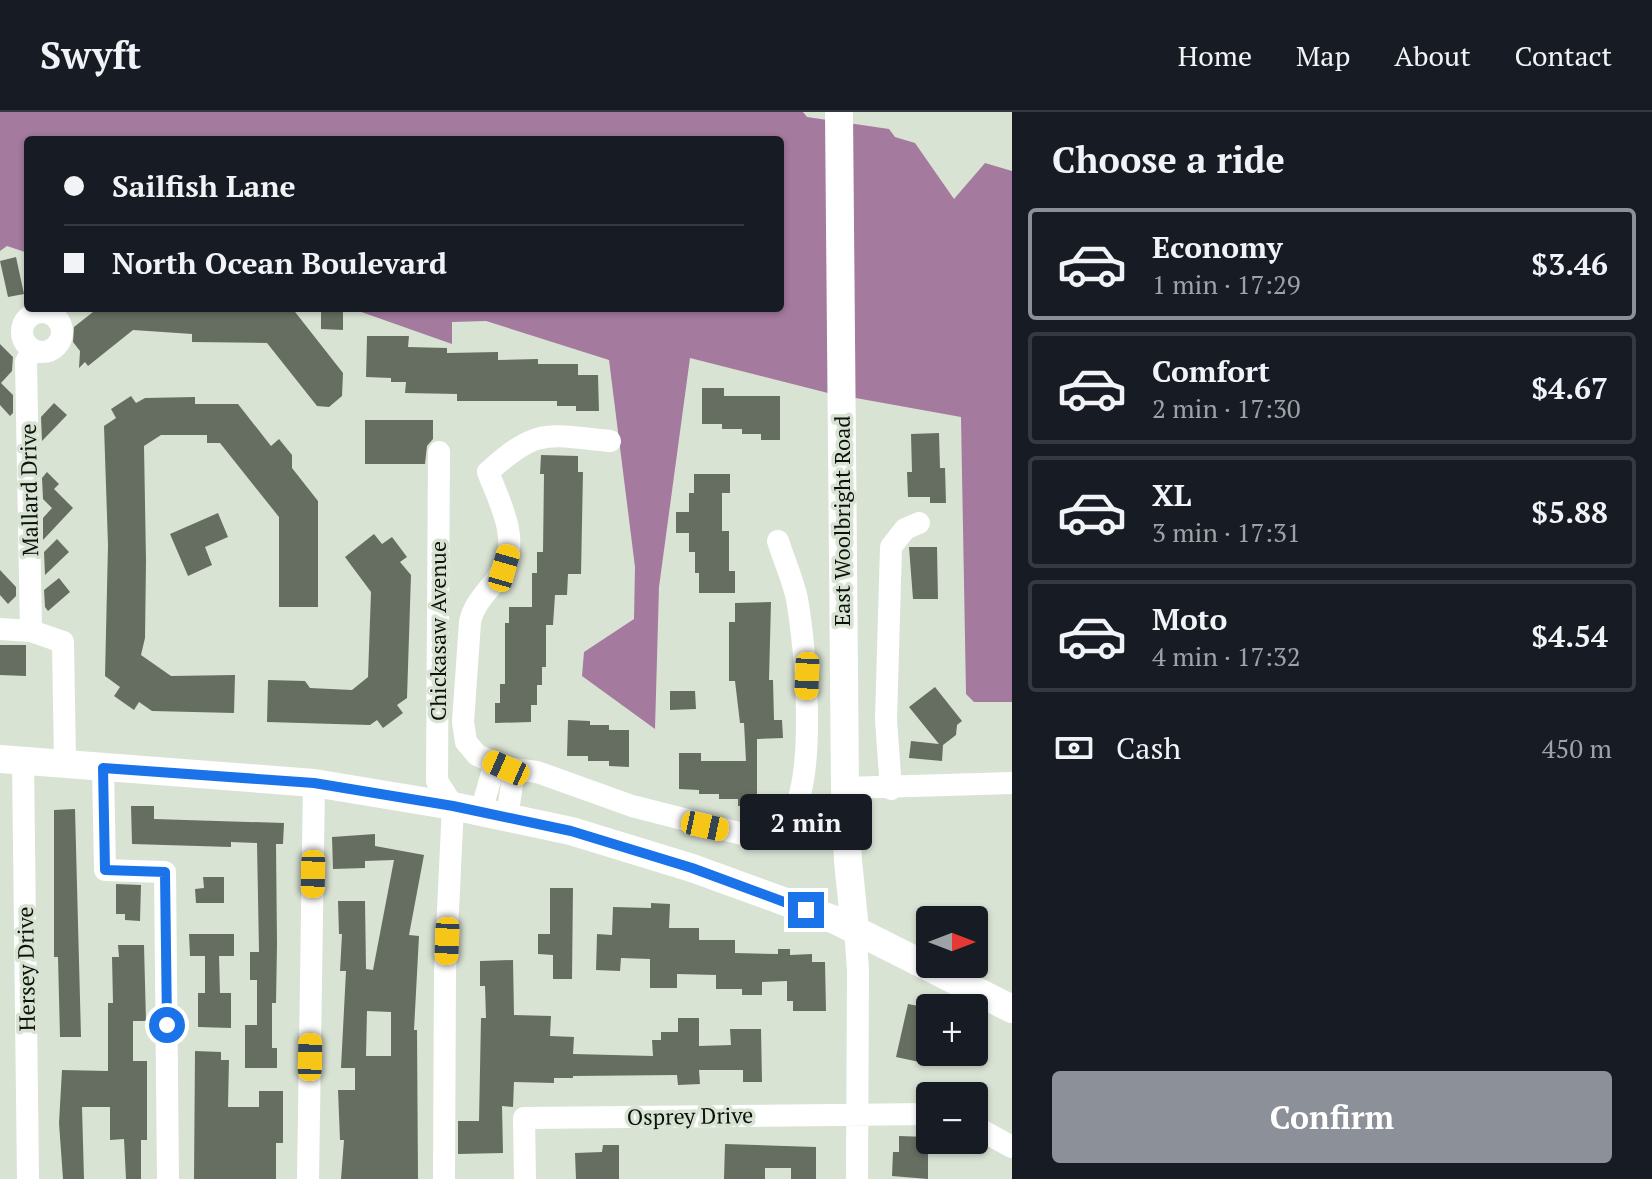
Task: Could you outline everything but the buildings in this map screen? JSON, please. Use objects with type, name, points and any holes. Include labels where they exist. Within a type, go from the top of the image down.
[{"type":"main road","name":"East Woolbright Road","points":[[839,112],[845,788],[855,929]]},
{"type":"main road","points":[[11,759],[65,749],[103,768],[314,783],[453,806],[571,831],[692,868],[855,929],[1012,1009]]},
{"type":"street","name":"Mallard Drive","points":[[31,631],[26,362],[32,350]]},
{"type":"street","points":[[610,441],[548,435],[518,445],[488,472],[506,521],[510,547],[504,568],[473,606],[463,722],[466,742],[477,755],[506,768],[537,772],[632,806],[754,837],[768,834],[788,820],[802,791],[807,676],[796,597],[778,541]]},
{"type":"street","name":"Chickasaw Avenue","points":[[439,452],[437,781],[453,806]]},
{"type":"street","points":[[891,789],[886,720],[891,547],[905,529],[919,523]]},
{"type":"street","points":[[0,629],[31,631],[63,642],[65,749]]},
{"type":"street","name":"Hersey Drive","points":[[11,759],[28,1179]]},
{"type":"street","points":[[103,768],[105,870],[165,872],[168,1179]]},
{"type":"street","points":[[494,815],[492,773],[506,768]]},
{"type":"street","points":[[308,1179],[314,783]]},
{"type":"street","points":[[845,788],[1012,783]]},
{"type":"street","points":[[444,1179],[445,972],[453,806]]},
{"type":"street","points":[[855,929],[858,970],[857,1179]]},
{"type":"street","name":"Osprey Drive","points":[[525,1179],[524,1118],[916,1114]]},
{"type":"street","points":[[988,1134],[1012,1147]]},
{"type":"shaded area","points":[[0,112],[803,112],[807,117],[889,129],[895,137],[915,143],[954,199],[985,163],[1012,171],[1012,702],[974,702],[966,694],[961,417],[828,393],[690,358],[659,587],[655,729],[582,676],[584,652],[634,619],[635,567],[609,360],[486,321],[452,322],[452,344],[361,312],[784,312],[784,136],[24,136],[24,252],[7,246],[0,251]]},
{"type":"route","points":[[167,1025],[165,872],[105,870],[103,768],[314,783],[453,806],[571,831],[692,868],[806,910]]}]
